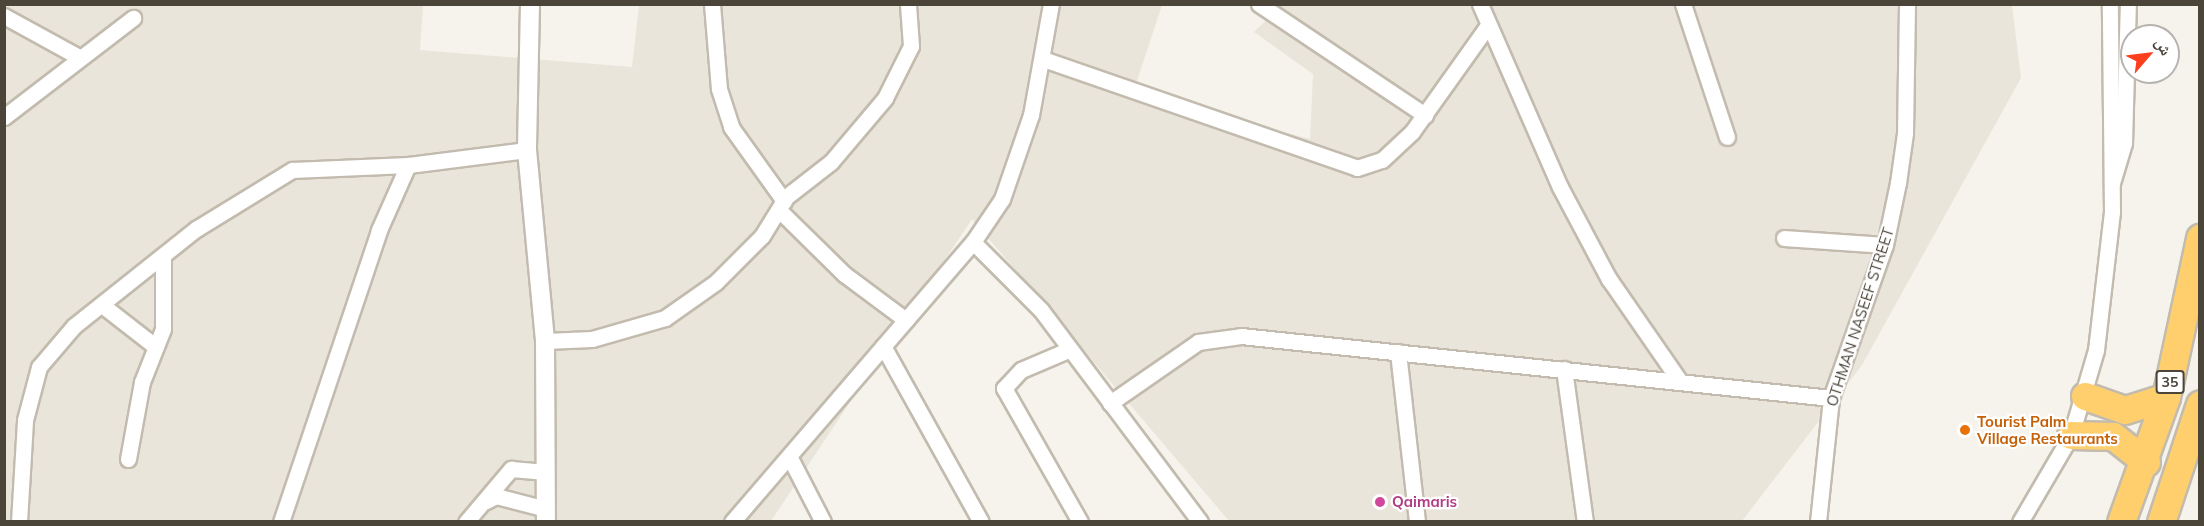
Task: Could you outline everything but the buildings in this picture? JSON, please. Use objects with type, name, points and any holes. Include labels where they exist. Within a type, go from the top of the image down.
[{"type":"highway","name":"35","points":[[2121,522],[2146,462],[2166,397],[2199,238]]},
{"type":"highway","points":[[2085,396],[2126,410],[2166,397]]},
{"type":"highway","name":"35","points":[[2161,522],[2199,404]]},
{"type":"highway","points":[[2071,435],[2113,436],[2146,462]]},
{"type":"street","points":[[486,501],[495,496],[546,515],[545,342],[527,150],[530,4]]},
{"type":"street","points":[[712,4],[719,89],[730,127],[782,206],[844,273],[906,320]]},
{"type":"street","points":[[545,342],[592,339],[665,318],[716,282],[782,206],[831,162],[885,98],[911,46],[908,4]]},
{"type":"street","points":[[732,522],[790,458],[883,346],[974,242],[1016,167],[1043,59],[1051,4]]},
{"type":"street","points":[[1258,4],[1425,115]]},
{"type":"street","points":[[1280,19],[1288,4]]},
{"type":"street","points":[[1480,4],[1487,27],[1609,279],[1679,380]]},
{"type":"street","points":[[1683,4],[1727,137]]},
{"type":"street","name":"OTHMAN NASEEF STREET","points":[[1818,522],[1831,398],[1885,245],[1905,133],[1907,4]]},
{"type":"street","points":[[2020,522],[2071,435],[2085,396],[2101,321],[2111,185],[2110,4]]},
{"type":"street","points":[[2111,185],[2124,143],[2128,4]]},
{"type":"street","points":[[4,16],[79,57]]},
{"type":"street","points":[[4,117],[79,57],[133,18]]},
{"type":"street","points":[[1043,59],[1345,167],[1382,160],[1425,115],[1487,27]]},
{"type":"street","points":[[19,522],[30,389],[52,349],[102,305],[163,260],[224,208],[292,170],[408,165],[527,150]]},
{"type":"street","points":[[281,522],[379,230],[408,165]]},
{"type":"street","points":[[1784,238],[1885,245]]},
{"type":"street","points":[[974,242],[1019,285],[1200,522]]},
{"type":"street","points":[[128,459],[142,382],[163,329],[163,260]]},
{"type":"street","points":[[102,305],[156,347]]},
{"type":"street","points":[[1110,404],[1174,355],[1222,337],[1679,380],[1831,398]]},
{"type":"street","points":[[883,346],[981,522]]},
{"type":"street","points":[[1068,350],[1020,370],[1004,388],[1080,522]]},
{"type":"street","points":[[1398,352],[1417,522]]},
{"type":"street","points":[[1564,369],[1585,522]]},
{"type":"street","points":[[790,458],[823,522]]},
{"type":"street","points":[[466,522],[486,501],[497,479],[511,469],[546,472]]},
{"type":"shaded area","points":[[4,5],[423,5],[420,50],[632,67],[639,5],[1162,5],[1133,93],[1310,139],[1313,74],[1254,32],[1282,5],[2012,5],[2021,78],[1862,365],[1742,521],[1229,521],[972,219],[771,521],[5,522]]},
{"type":"place","name":"Tourist Palm Village Restaurants","points":[[1965,430]]},
{"type":"place","name":"Qaimaris","points":[[1380,502]]}]
